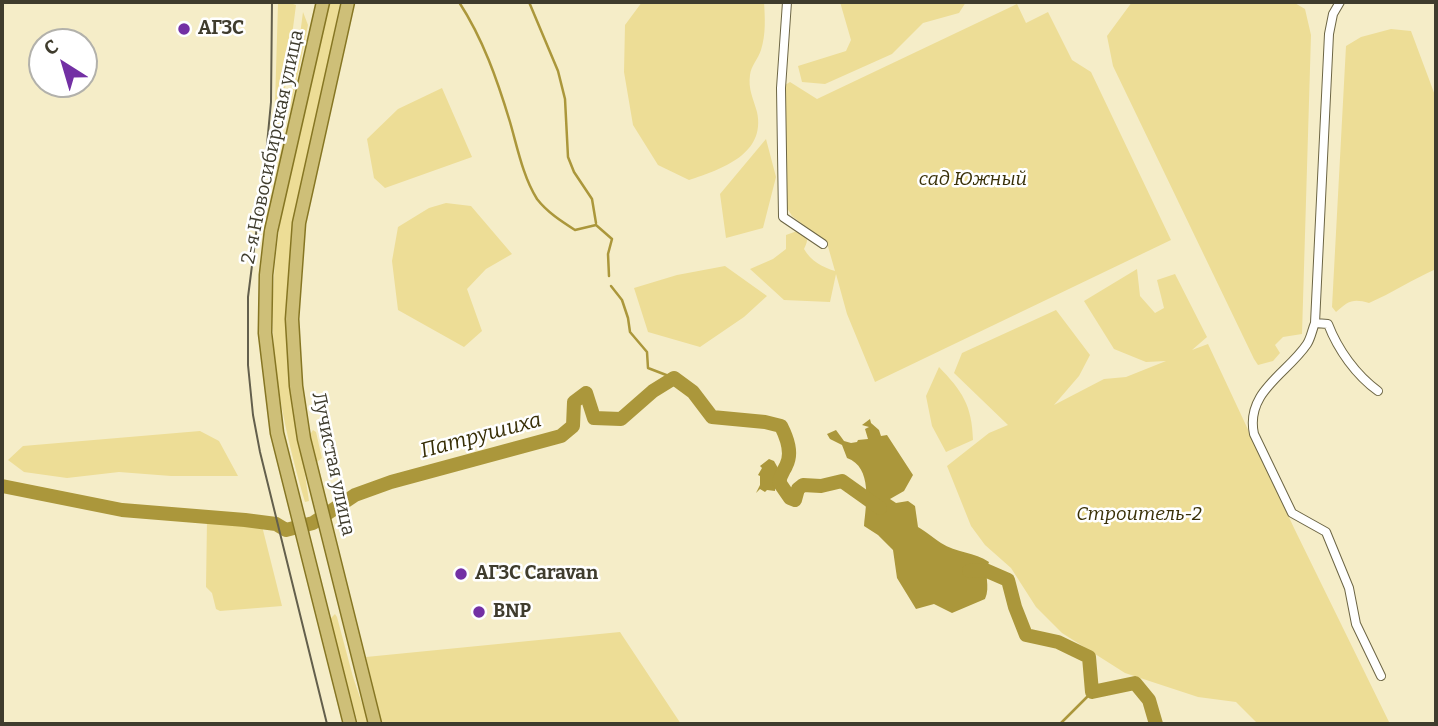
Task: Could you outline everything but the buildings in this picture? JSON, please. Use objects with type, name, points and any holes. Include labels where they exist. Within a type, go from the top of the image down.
[{"type":"main road","name":"2-я Новосибирская улица","points":[[323,2],[271,232],[264,303],[273,407],[295,508],[350,724]]},
{"type":"main road","name":"Лучистая улица","points":[[346,2],[299,223],[292,294],[296,386],[304,439],[375,724]]},
{"type":"street","points":[[787,2],[781,88],[783,217],[823,244]]},
{"type":"street","points":[[1340,2],[1333,14],[1329,34],[1315,323],[1308,343],[1261,394],[1253,409],[1251,422],[1254,434],[1292,513],[1326,532],[1349,588],[1356,624],[1381,676]]},
{"type":"street","points":[[1315,323],[1328,324],[1336,344],[1367,383],[1378,391]]},
{"type":"green space","points":[[287,2],[296,5],[281,120],[274,136],[278,4]]},
{"type":"green space","points":[[329,2],[340,2],[295,228],[289,273],[288,363],[309,501],[305,502],[280,396],[274,352],[273,290],[290,165]]},
{"type":"green space","points":[[642,2],[764,2],[764,38],[750,80],[757,112],[758,127],[755,139],[739,158],[715,171],[689,180],[658,165],[633,125],[624,72],[625,25]]},
{"type":"green space","points":[[840,2],[966,2],[959,13],[923,23],[892,54],[825,84],[802,82],[798,66],[846,51],[851,40]]},
{"type":"green space","points":[[1132,2],[1293,2],[1305,9],[1311,35],[1302,334],[1283,337],[1275,345],[1280,353],[1273,361],[1258,365],[1254,359],[1113,66],[1107,36]]},
{"type":"green space","name":"сад Южный","points":[[1017,4],[1026,23],[1048,12],[1072,60],[1091,72],[1171,240],[875,382],[847,314],[836,274],[830,302],[784,300],[750,269],[773,259],[786,249],[786,235],[800,230],[807,238],[804,249],[810,257],[835,271],[827,243],[792,216],[787,208],[785,85],[790,82],[817,99]]},
{"type":"green space","points":[[303,12],[308,25],[279,168],[277,168],[289,118]]},
{"type":"green space","points":[[1391,29],[1411,31],[1436,98],[1436,269],[1369,303],[1351,302],[1336,312],[1332,307],[1346,46],[1361,37]]},
{"type":"green space","points":[[442,88],[472,157],[385,188],[374,178],[367,139],[398,109]]},
{"type":"green space","points":[[766,139],[776,177],[763,228],[726,238],[720,194]]},
{"type":"green space","points":[[446,203],[471,206],[512,254],[486,269],[467,289],[482,331],[464,347],[398,310],[392,261],[398,227],[429,208]]},
{"type":"green space","points":[[725,266],[767,296],[744,317],[700,347],[648,332],[634,288],[677,275]]},
{"type":"green space","name":"Строитель-2","points":[[1137,269],[1140,296],[1155,313],[1164,308],[1157,280],[1175,274],[1207,337],[1192,350],[1208,344],[1390,724],[1258,724],[1236,702],[1198,697],[1125,673],[1062,633],[1036,607],[1011,568],[985,545],[971,526],[947,466],[989,433],[1008,425],[954,373],[962,353],[1056,310],[1090,355],[1079,376],[1054,405],[1104,379],[1126,377],[1166,361],[1146,362],[1114,349],[1084,301]]},
{"type":"green space","points":[[939,367],[964,399],[973,440],[946,452],[932,426],[926,396]]},
{"type":"green space","points":[[313,430],[316,432],[322,458],[317,462],[326,498],[323,499],[309,436]]},
{"type":"green space","points":[[200,431],[219,441],[238,476],[171,476],[119,472],[67,478],[24,472],[8,460],[23,446]]},
{"type":"green space","points":[[207,520],[262,526],[282,606],[220,611],[216,609],[212,593],[206,587]]},
{"type":"green space","points":[[335,614],[369,724],[358,724],[330,619]]},
{"type":"green space","points":[[620,632],[681,724],[382,724],[366,657]]},
{"type":"shaded area","points":[[870,419],[881,436],[887,435],[913,475],[904,491],[890,499],[896,503],[908,501],[915,506],[918,527],[941,543],[989,562],[985,599],[952,613],[934,604],[916,609],[897,578],[893,550],[864,526],[866,488],[861,469],[847,458],[842,445],[830,439],[827,434],[836,430],[844,441],[851,443],[868,439],[865,429],[869,427],[862,425]]},
{"type":"shaded area","points":[[769,459],[774,461],[783,477],[787,473],[783,488],[786,490],[779,486],[775,487],[775,491],[765,492],[760,489],[756,493],[760,485],[760,466]]},
{"type":"waterway","points":[[459,2],[489,60],[532,190],[545,208],[575,230],[596,225],[612,239],[608,254],[609,276]]},
{"type":"waterway","points":[[529,2],[558,71],[565,99],[568,157],[574,172],[592,199],[596,223]]},
{"type":"waterway","points":[[611,286],[622,300],[630,332],[647,352],[648,368],[674,378]]},
{"type":"waterway","name":"Патрушиха","points":[[2,486],[122,510],[245,520],[276,524],[286,530],[313,523],[355,495],[391,482],[561,436],[573,426],[574,402],[586,393],[594,418],[621,419],[653,391],[674,378],[693,392],[712,417],[781,426],[789,456],[779,482],[790,498],[795,500],[798,489],[803,485],[821,486],[842,481],[880,508]]},
{"type":"waterway","name":"Патрушиха","points":[[969,571],[985,570],[1008,580],[1026,635],[1058,642],[1089,657],[1092,692],[1135,683],[1149,700],[1156,724]]},
{"type":"waterway","points":[[1060,724],[1092,692]]},
{"type":"tram line","points":[[272,2],[271,102],[248,297],[248,365],[260,452],[327,724]]},
{"type":"place","name":"АГЗС","points":[[184,29]]},
{"type":"place","name":"АГЗС Caravan","points":[[461,574]]},
{"type":"place","name":"BNP","points":[[479,612]]}]
